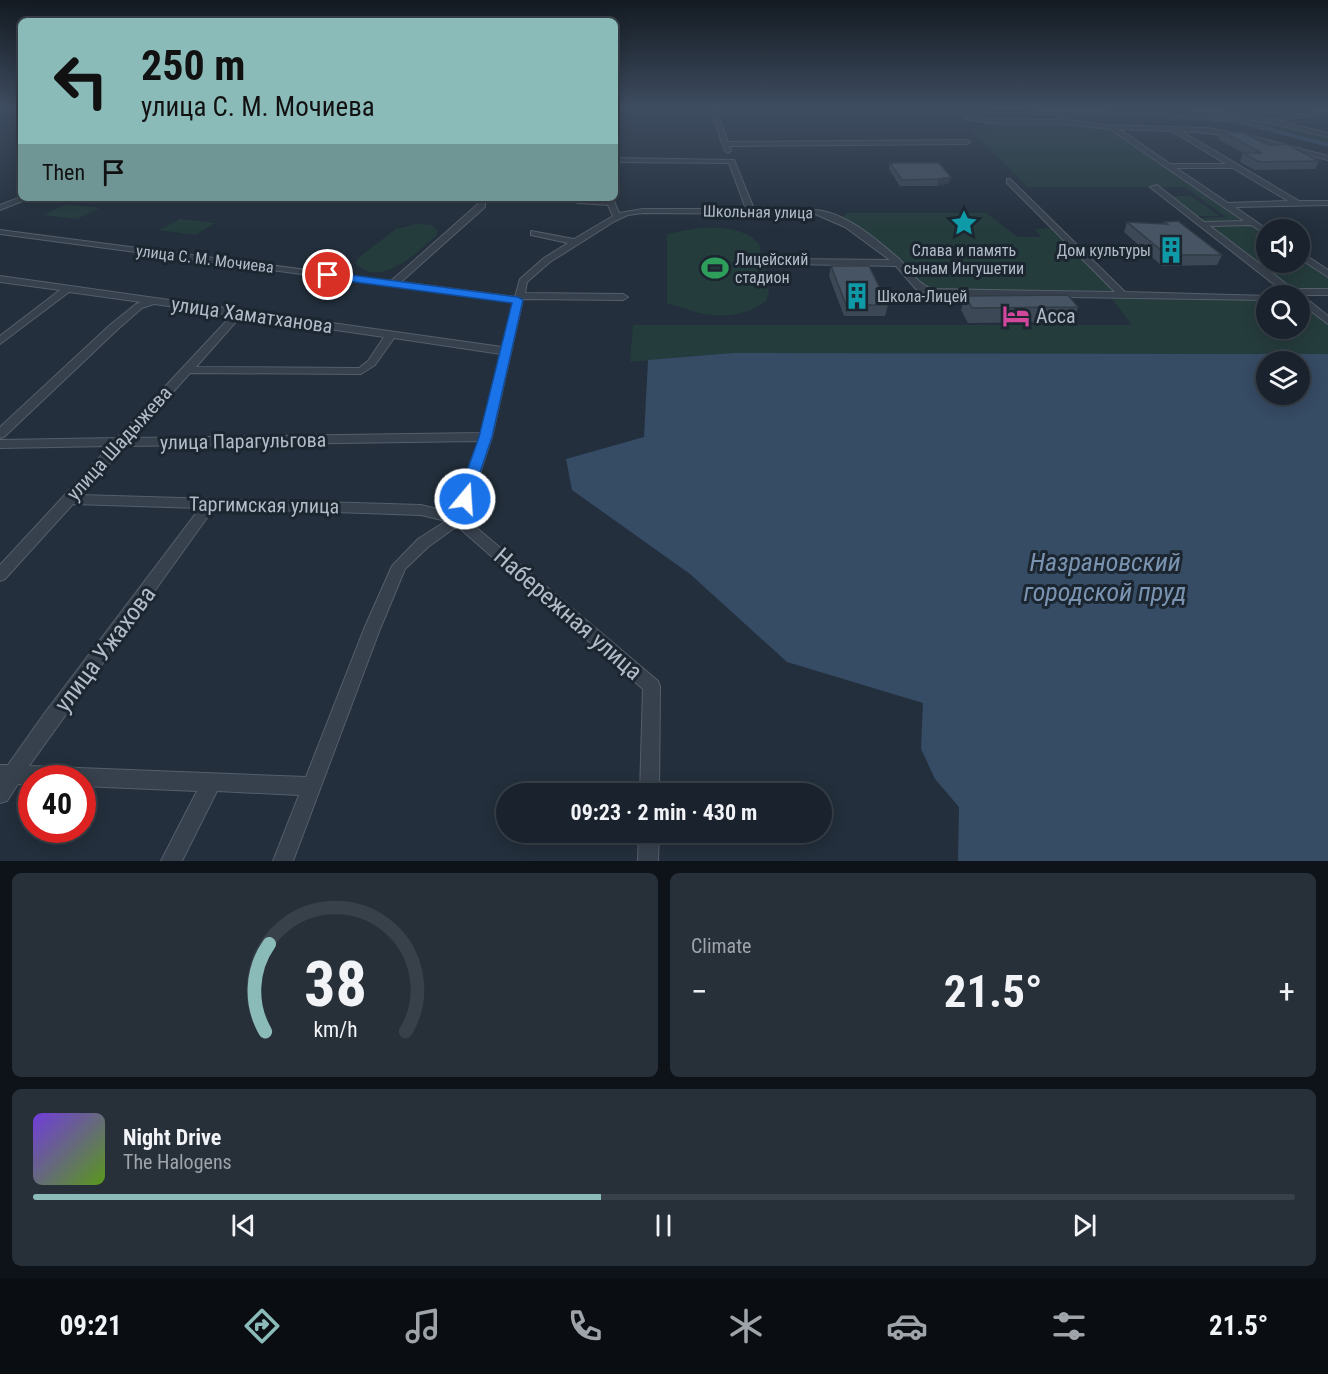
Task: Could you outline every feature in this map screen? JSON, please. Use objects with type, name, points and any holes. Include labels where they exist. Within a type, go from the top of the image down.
[{"type":"street","points":[[728,149],[751,211]]},
{"type":"street","points":[[1144,149],[1256,225]]},
{"type":"street","points":[[1207,149],[1299,204]]},
{"type":"street","points":[[1294,149],[1328,158]]},
{"type":"street","points":[[618,160],[732,161]]},
{"type":"street","points":[[1168,166],[1235,166]]},
{"type":"street","points":[[1010,181],[1123,295]]},
{"type":"street","points":[[1154,187],[1283,285]]},
{"type":"street","points":[[0,208],[18,201]]},
{"type":"street","points":[[393,284],[482,205],[482,201]]},
{"type":"street","points":[[283,861],[372,629],[399,566],[423,543],[458,519],[486,437],[523,281],[547,260],[617,216],[612,203],[578,201]]},
{"type":"street","points":[[1227,206],[1328,203]]},
{"type":"street","name":"Школьная улица","points":[[617,216],[643,211],[808,211],[831,216],[842,221],[898,262],[921,290],[931,292],[1256,297]]},
{"type":"street","points":[[1204,224],[1253,223]]},
{"type":"street","name":"улица С. М. Мочиева","points":[[0,232],[393,284],[519,298],[622,297]]},
{"type":"street","points":[[534,233],[576,242]]},
{"type":"street","points":[[792,262],[898,262]]},
{"type":"street","points":[[1310,262],[1328,274]]},
{"type":"street","name":"улица Хаматханова","points":[[0,279],[505,351]]},
{"type":"street","points":[[0,341],[67,289]]},
{"type":"street","points":[[1310,294],[1328,292]]},
{"type":"street","points":[[0,434],[114,327],[139,306],[152,302]]},
{"type":"street","points":[[1310,306],[1328,321]]},
{"type":"street","name":"улица Шадыжева","points":[[0,574],[239,313]]},
{"type":"street","points":[[186,370],[360,371],[373,365],[384,341],[392,334]]},
{"type":"street","name":"улица Парагульгова","points":[[0,444],[486,437]]},
{"type":"street","name":"Таргимская улица","points":[[69,499],[421,510],[458,519]]},
{"type":"street","name":"улица Ужахова","points":[[0,794],[6,774],[167,567],[210,504]]},
{"type":"street","name":"Набережная улица","points":[[458,519],[652,686],[650,783]]},
{"type":"street","points":[[6,774],[312,786]]},
{"type":"street","points":[[171,861],[211,783]]},
{"type":"street","points":[[648,861],[649,843]]},
{"type":"green space","points":[[990,149],[1139,149],[1256,227],[1256,264],[1199,218],[1226,217],[1185,187],[1028,187]]},
{"type":"green space","points":[[1170,196],[1191,196],[1220,216],[1198,216]]},
{"type":"green space","points":[[67,204],[100,208],[77,219],[43,215]]},
{"type":"green space","points":[[847,213],[986,213],[1018,237],[1041,237],[1035,229],[1055,228],[1116,293],[927,288],[845,220],[842,217]]},
{"type":"green space","points":[[180,219],[215,223],[195,235],[159,230]]},
{"type":"green space","points":[[416,224],[431,225],[438,230],[437,235],[410,258],[388,270],[377,272],[366,271],[356,264],[358,258],[396,229]]},
{"type":"green space","points":[[698,228],[723,228],[739,231],[747,234],[759,244],[769,291],[766,301],[743,313],[725,315],[699,313],[667,304],[667,234]]},
{"type":"green space","points":[[1310,262],[1328,274],[1328,292],[1310,292],[1310,285],[1282,285],[1267,273],[1310,273]]},
{"type":"green space","points":[[1109,295],[1256,297],[1256,339],[1310,339],[1310,307],[1328,321],[1328,354],[1310,354],[1310,351],[1256,351],[1256,354],[732,353],[630,362],[633,325],[1132,325]]},
{"type":"water","name":"Назрановский городской пруд","points":[[732,353],[1256,354],[1256,405],[1310,405],[1310,354],[1328,354],[1328,861],[958,861],[959,807],[935,779],[921,749],[923,703],[787,662],[690,574],[572,490],[566,459],[644,437],[648,360]]},
{"type":"building","points":[[1255,149],[1297,149],[1319,161],[1259,162],[1243,153],[1262,153]]},
{"type":"building","points":[[890,163],[939,163],[951,177],[902,180]]},
{"type":"building","points":[[1178,221],[1222,255],[1167,255],[1127,222],[1167,224],[1164,222]]},
{"type":"building","name":"Школа-Лицей","points":[[831,266],[869,266],[888,305],[846,305]]},
{"type":"building","points":[[1068,295],[1078,307],[972,308],[965,296]]},
{"type":"place","name":"Слава и память сынам Ингушетии","points":[[964,223]]},
{"type":"place","name":"Дом культуры","points":[[1171,250]]},
{"type":"place","name":"Лицейский стадион","points":[[715,268]]},
{"type":"place","name":"Школа-Лицей","points":[[857,296]]},
{"type":"place","name":"Асса","points":[[1016,316]]},
{"type":"route","points":[[328,275],[518,300],[486,437],[465,499]]}]
